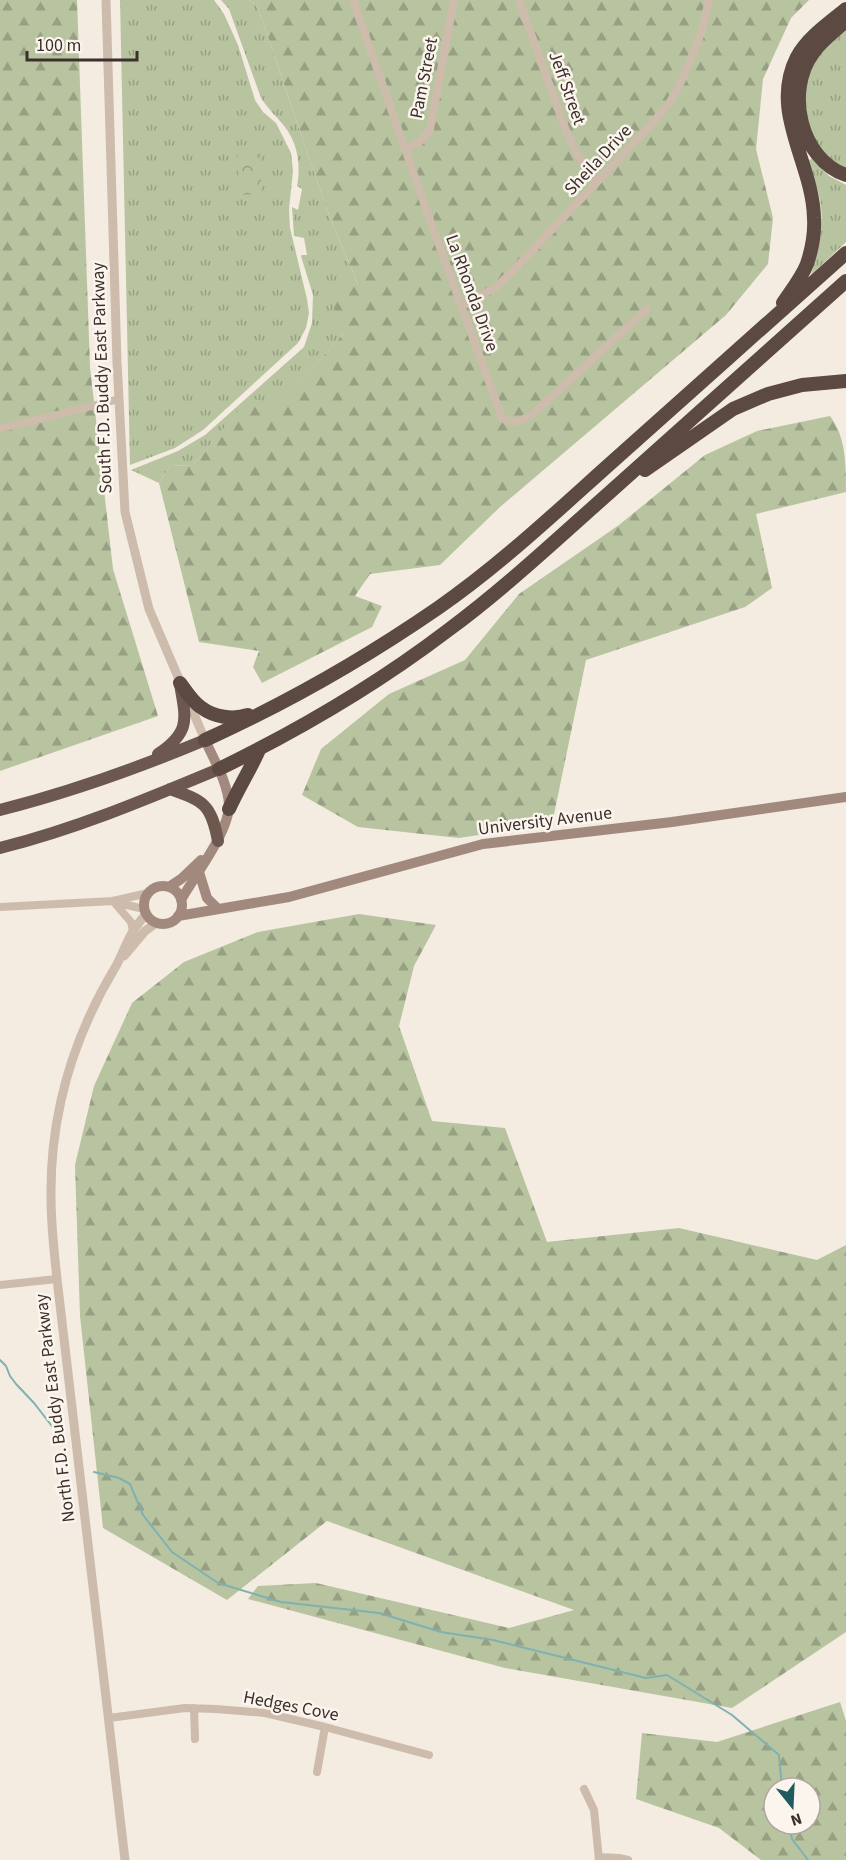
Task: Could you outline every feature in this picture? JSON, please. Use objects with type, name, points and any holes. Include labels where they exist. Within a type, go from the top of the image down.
[{"type":"highway","points":[[770,321],[807,266],[813,241],[814,217],[810,189],[790,121],[787,98],[790,75],[798,56],[812,38],[846,9]]},
{"type":"highway","points":[[846,21],[812,54],[799,87],[799,108],[804,131],[811,144],[823,161],[846,176]]},
{"type":"highway","points":[[0,810],[55,796],[139,767],[205,740],[286,701],[382,645],[440,606],[498,561],[846,253]]},
{"type":"highway","points":[[0,848],[111,814],[219,769],[320,716],[384,676],[449,631],[514,577],[846,281]]},
{"type":"highway","points":[[583,516],[733,409],[768,394],[802,385],[846,381]]},
{"type":"highway","points":[[180,683],[201,708],[228,718],[241,717],[286,701]]},
{"type":"highway","points":[[139,767],[171,745],[182,732],[185,716],[180,683]]},
{"type":"highway","points":[[229,809],[259,750]]},
{"type":"highway","points":[[170,789],[203,803],[214,821],[218,841]]},
{"type":"main road","points":[[181,902],[179,894],[169,887],[158,886],[148,893],[144,903],[145,912],[156,923],[168,923],[178,916],[181,902],[218,841],[229,809],[228,797],[219,769],[205,740]]},
{"type":"main road","name":"University Avenue","points":[[178,916],[289,897],[483,844],[672,822],[846,797]]},
{"type":"main road","points":[[169,887],[208,855]]},
{"type":"main road","points":[[198,872],[207,898],[218,909]]},
{"type":"main road","name":"University Avenue","points":[[181,902],[218,909]]},
{"type":"street","name":"South F.D. Buddy East Parkway","points":[[106,0],[119,399],[125,512],[149,609],[205,740]]},
{"type":"street","name":"La Rhonda Drive","points":[[353,0],[502,418],[516,423],[537,411],[647,309]]},
{"type":"street","name":"Pam Street","points":[[405,148],[416,145],[426,137],[430,129],[454,0]]},
{"type":"street","name":"Jeff Street","points":[[519,0],[565,128],[576,152],[596,182]]},
{"type":"street","points":[[698,0],[708,3]]},
{"type":"street","name":"Sheila Drive","points":[[462,306],[496,287],[509,275],[670,102],[683,78],[702,31],[708,3]]},
{"type":"street","points":[[0,428],[119,399]]},
{"type":"street","points":[[0,907],[113,901],[148,893]]},
{"type":"street","points":[[113,901],[145,912],[118,962]]},
{"type":"street","points":[[113,901],[131,922],[133,931]]},
{"type":"street","points":[[118,962],[145,931],[156,923]]},
{"type":"street","name":"North F.D. Buddy East Parkway","points":[[118,962],[107,980],[67,1071],[58,1109],[51,1197],[57,1279],[125,1860]]},
{"type":"street","points":[[0,1285],[57,1279]]},
{"type":"street","points":[[194,1708],[195,1739]]},
{"type":"street","name":"Hedges Cove","points":[[109,1718],[194,1708],[265,1713],[429,1755]]},
{"type":"street","points":[[317,1772],[325,1727]]},
{"type":"street","points":[[584,1789],[594,1810],[599,1858],[628,1860]]},
{"type":"green space","points":[[0,0],[77,0],[90,367],[113,569],[158,716],[0,771]]},
{"type":"green space","points":[[120,0],[214,0],[224,14],[238,45],[255,100],[263,112],[276,123],[291,153],[293,171],[289,209],[290,228],[309,313],[306,328],[298,343],[203,430],[175,448],[130,465]]},
{"type":"green space","points":[[221,0],[249,0],[257,5],[328,213],[358,284],[344,333],[280,405],[249,399],[193,465],[170,466],[159,483],[131,470],[178,451],[205,435],[304,347],[312,323],[313,295],[301,256],[307,255],[304,238],[294,236],[292,207],[298,210],[302,189],[297,186],[299,171],[296,148],[285,127],[261,98],[229,9]]},
{"type":"green space","points":[[249,0],[809,0],[791,18],[763,79],[756,149],[773,218],[768,264],[726,315],[500,507],[440,565],[370,574],[355,596],[382,606],[372,627],[262,683],[253,667],[259,651],[199,642],[159,483],[170,466],[193,465],[249,398],[280,404],[344,333],[329,295],[358,284],[328,213],[257,5]]},
{"type":"green space","points":[[846,28],[846,171],[827,157],[812,139],[804,110],[804,88],[808,70],[814,59]]},
{"type":"green space","points":[[259,145],[262,194],[240,195],[236,146]]},
{"type":"green space","points":[[812,159],[829,176],[846,185],[846,242],[811,275],[819,244],[821,223],[818,192],[806,161]]},
{"type":"green space","points":[[830,416],[842,442],[846,492],[756,514],[772,588],[745,607],[586,660],[552,824],[459,838],[358,827],[302,795],[321,749],[389,694],[465,660],[519,594],[619,525],[705,455],[757,431]]},
{"type":"green space","points":[[359,914],[436,925],[414,966],[399,1026],[432,1121],[505,1128],[547,1242],[679,1228],[817,1260],[846,1245],[846,1632],[732,1708],[505,1668],[248,1599],[258,1586],[316,1583],[509,1628],[574,1610],[327,1521],[227,1600],[103,1528],[80,1316],[75,1165],[94,1086],[132,1003],[184,962],[258,932]]},
{"type":"green space","points":[[840,1702],[846,1721],[846,1860],[761,1860],[719,1828],[636,1799],[642,1733],[717,1742]]},
{"type":"waterway","points":[[0,1360],[16,1384],[65,1443]]},
{"type":"waterway","points":[[94,1472],[119,1478],[130,1484],[143,1515],[172,1552],[218,1583],[281,1602],[379,1613],[441,1632],[493,1640],[646,1678],[667,1675],[732,1715],[779,1755],[781,1776]]},
{"type":"waterway","points":[[791,1836],[808,1860]]}]
